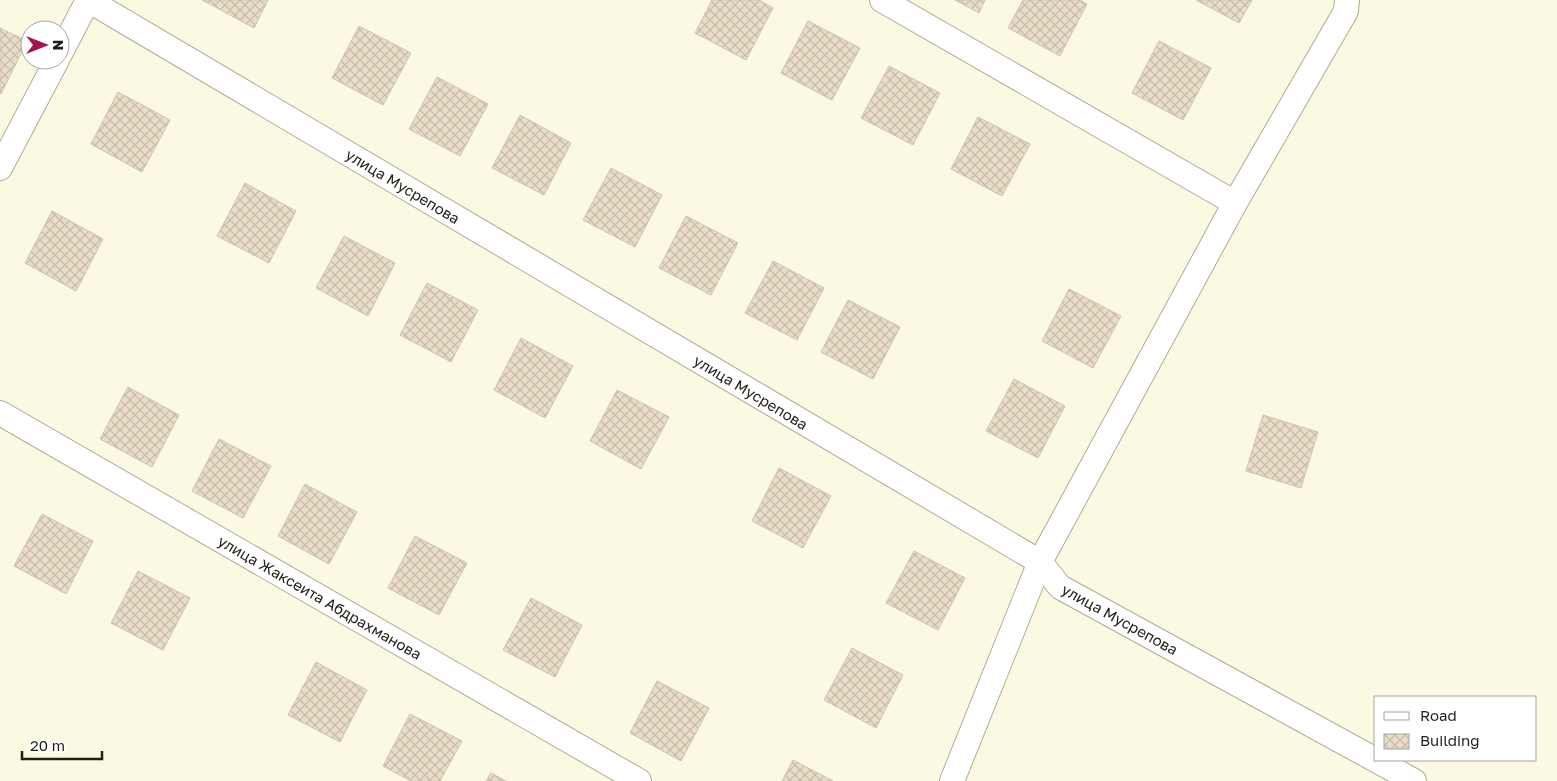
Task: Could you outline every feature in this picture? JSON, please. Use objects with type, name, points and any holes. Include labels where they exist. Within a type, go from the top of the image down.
[{"type":"street","points":[[70,35],[88,0]]},
{"type":"street","name":"улица Мусрепова","points":[[88,0],[1040,562],[1060,587],[1374,759]]},
{"type":"street","points":[[882,0],[1235,203]]},
{"type":"street","points":[[952,781],[1040,562],[1235,203],[1346,11],[1347,0]]},
{"type":"street","points":[[0,168],[52,70]]},
{"type":"street","name":"улица Жаксеита Абдрахманова","points":[[0,413],[639,781]]},
{"type":"street","name":"улица Мусрепова","points":[[1378,761],[1414,781]]},
{"type":"building","points":[[202,0],[268,0],[254,28]]},
{"type":"building","points":[[712,0],[759,0],[773,8],[746,60],[695,33]]},
{"type":"building","points":[[955,0],[985,0],[979,13]]},
{"type":"building","points":[[1023,0],[1080,0],[1087,4],[1060,56],[1008,28]]},
{"type":"building","points":[[1196,0],[1252,0],[1239,23]]},
{"type":"building","points":[[808,21],[860,48],[832,100],[781,73]]},
{"type":"building","points":[[359,26],[411,53],[383,105],[332,78]]},
{"type":"building","points":[[0,28],[20,38],[20,55],[0,94]]},
{"type":"building","points":[[1159,41],[1211,68],[1183,120],[1132,93]]},
{"type":"building","points":[[889,66],[940,93],[913,145],[861,118]]},
{"type":"building","points":[[437,77],[488,104],[460,156],[409,129]]},
{"type":"building","points":[[118,92],[170,120],[142,172],[91,144]]},
{"type":"building","points":[[520,115],[571,143],[544,195],[492,168]]},
{"type":"building","points":[[978,117],[1030,144],[1002,196],[951,169]]},
{"type":"building","points":[[611,168],[662,195],[635,247],[583,220]]},
{"type":"building","points":[[245,183],[296,211],[269,263],[217,236]]},
{"type":"building","points":[[52,211],[103,239],[76,291],[25,263]]},
{"type":"building","points":[[686,216],[738,243],[711,295],[659,268]]},
{"type":"building","points":[[344,236],[395,263],[368,316],[316,288]]},
{"type":"building","points":[[773,261],[824,288],[797,340],[745,313]]},
{"type":"building","points":[[427,283],[478,310],[451,362],[400,335]]},
{"type":"building","points":[[1069,289],[1121,316],[1093,368],[1042,341]]},
{"type":"building","points":[[848,300],[900,327],[873,379],[821,352]]},
{"type":"building","points":[[521,338],[573,366],[545,418],[494,390]]},
{"type":"building","points":[[1014,379],[1065,406],[1038,458],[986,431]]},
{"type":"building","points":[[128,387],[179,415],[152,467],[100,439]]},
{"type":"building","points":[[617,390],[669,417],[641,469],[590,441]]},
{"type":"building","points":[[1263,415],[1318,432],[1301,488],[1246,471]]},
{"type":"building","points":[[219,439],[271,466],[243,518],[192,491]]},
{"type":"building","points":[[779,468],[831,496],[803,548],[752,521]]},
{"type":"building","points":[[305,484],[357,512],[329,564],[278,536]]},
{"type":"building","points":[[42,514],[93,541],[66,594],[14,566]]},
{"type":"building","points":[[415,536],[467,563],[439,615],[388,588]]},
{"type":"building","points":[[914,551],[965,578],[938,630],[886,603]]},
{"type":"building","points":[[138,571],[190,598],[163,650],[111,623]]},
{"type":"building","points":[[531,598],[582,625],[555,677],[503,650]]},
{"type":"building","points":[[852,648],[903,675],[876,728],[824,700]]},
{"type":"building","points":[[316,662],[367,690],[340,742],[288,715]]},
{"type":"building","points":[[657,681],[709,708],[681,761],[630,733]]},
{"type":"building","points":[[410,714],[462,741],[440,781],[411,781],[383,766]]},
{"type":"building","points":[[793,760],[833,781],[782,781]]},
{"type":"building","points":[[491,773],[506,781],[486,781]]}]
